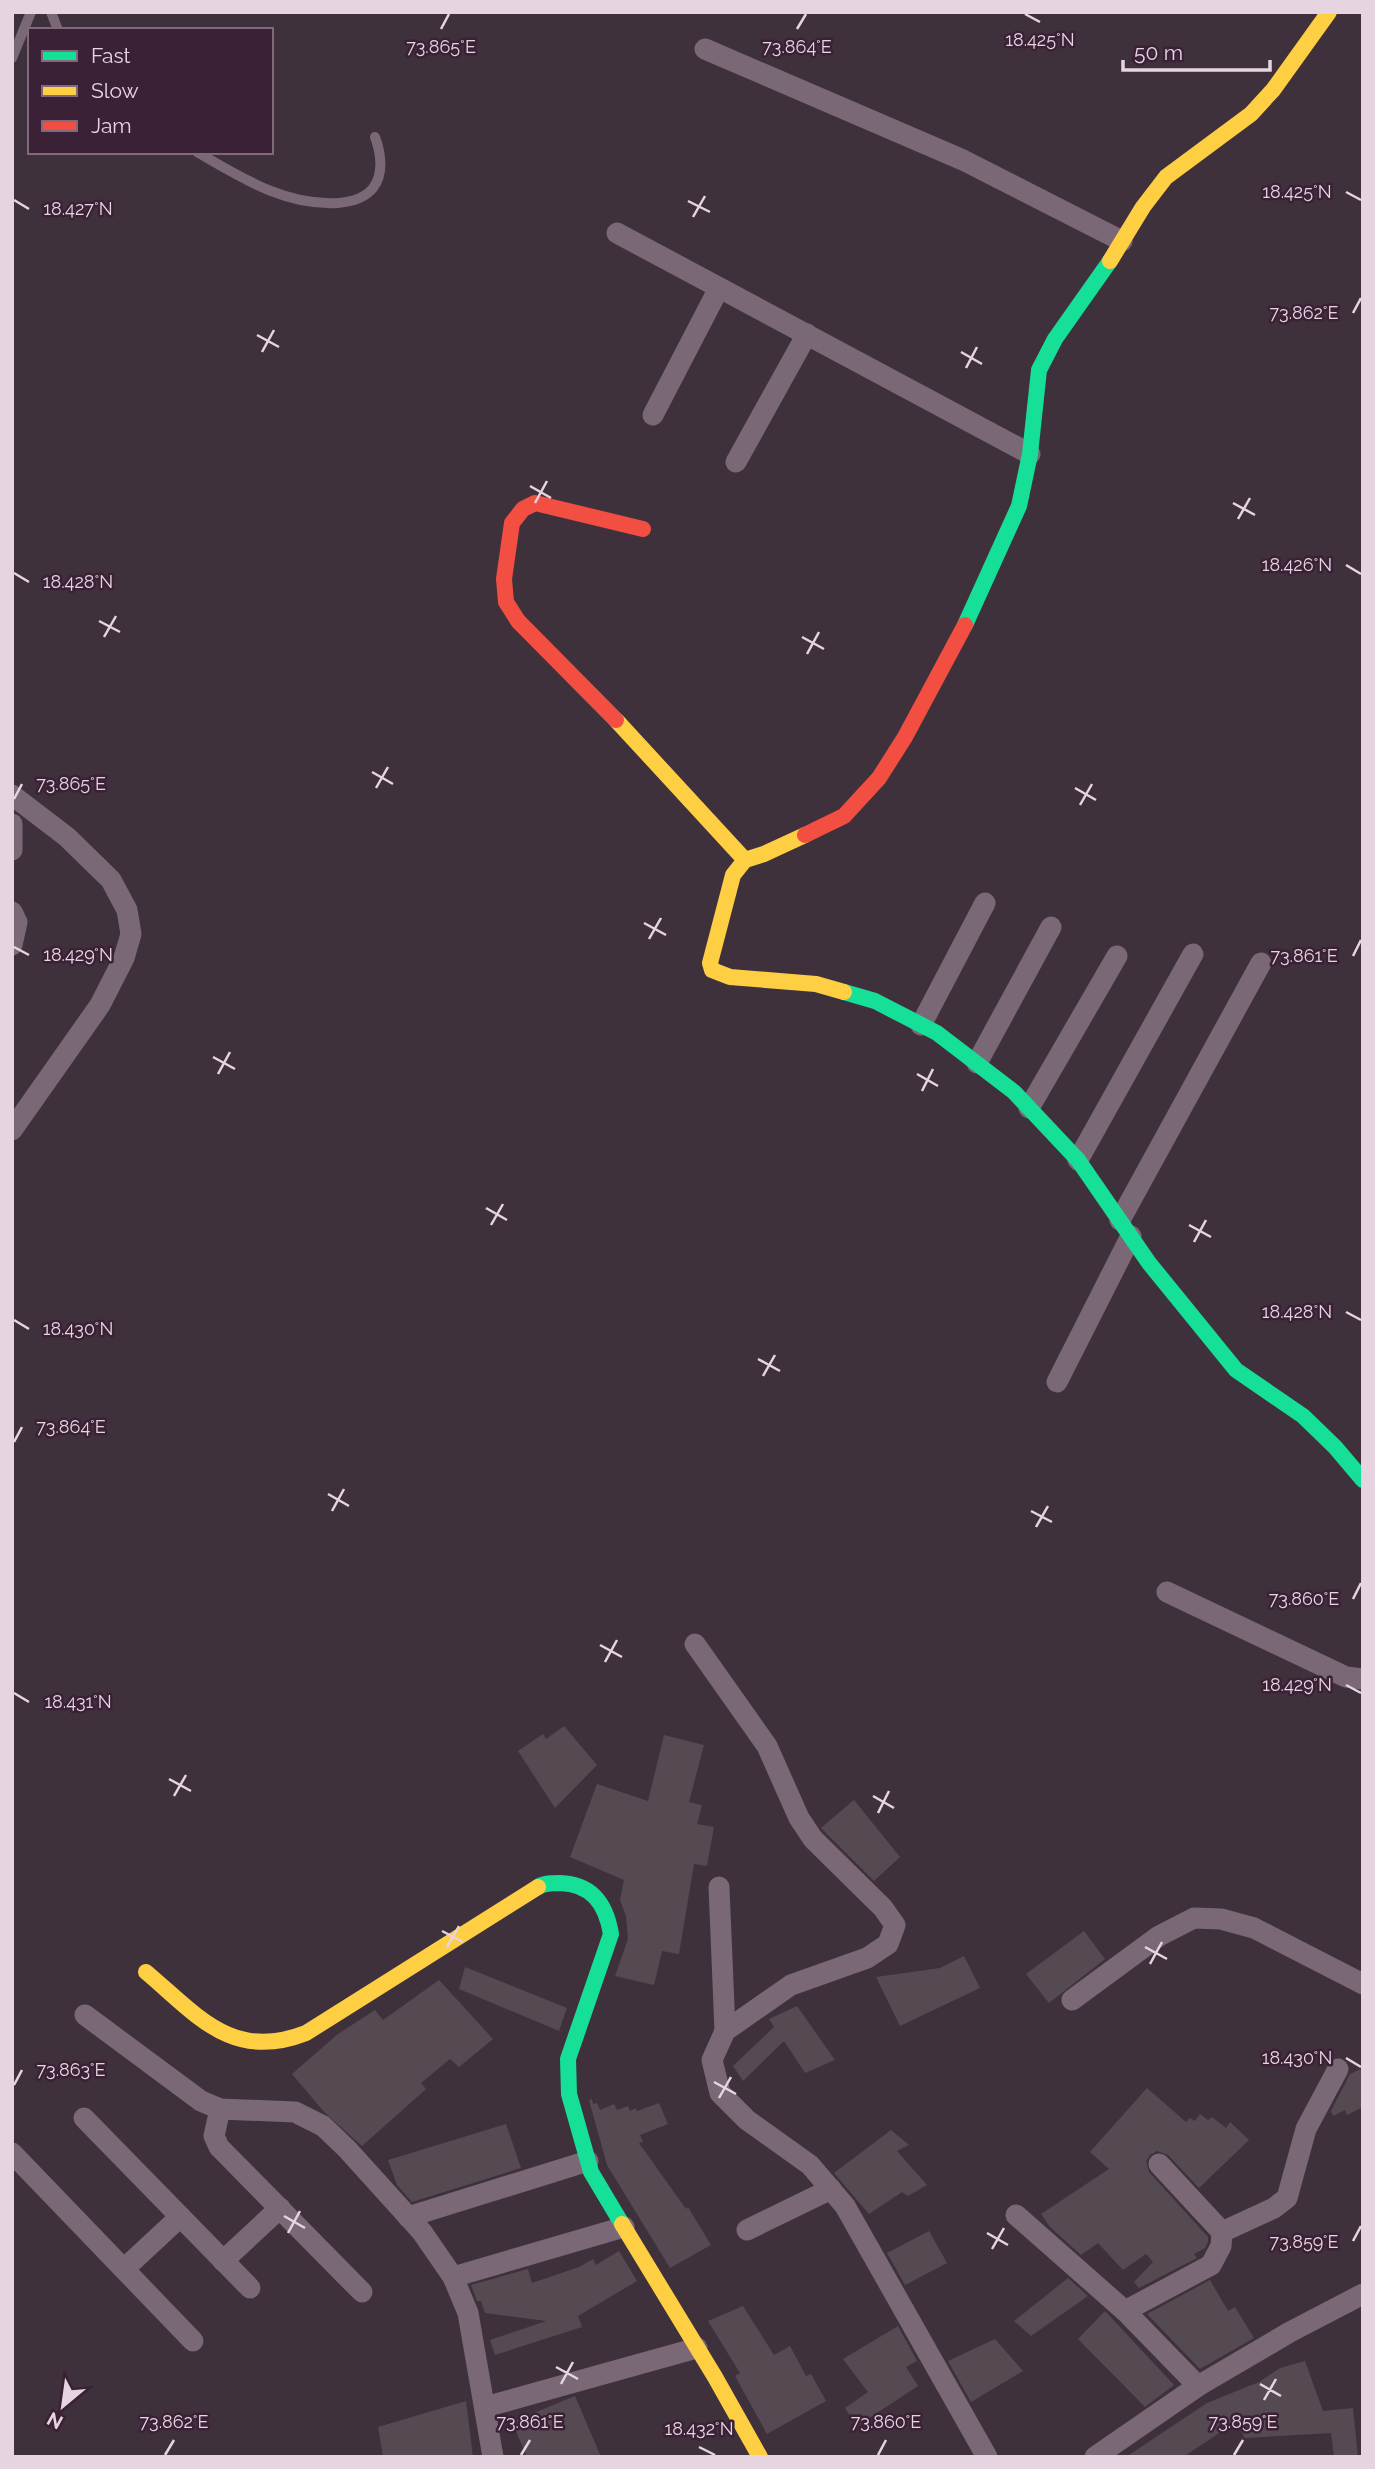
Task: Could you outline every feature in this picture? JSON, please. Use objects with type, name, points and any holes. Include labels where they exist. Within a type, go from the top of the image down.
[{"type":"street","points":[[1329,12],[1273,90],[1251,114],[1166,177],[1055,340],[1039,370],[1030,454],[1019,506],[961,633],[905,737],[879,778],[844,816],[764,854],[745,860],[733,875],[710,957],[712,970],[730,977],[816,984],[875,1001],[937,1033],[1014,1092],[1078,1160],[1149,1263],[1236,1370],[1303,1416],[1335,1447],[1363,1480]]},
{"type":"street","points":[[705,49],[963,160],[1122,241]]},
{"type":"street","points":[[617,233],[1030,454]]},
{"type":"street","points":[[653,415],[719,288]]},
{"type":"street","points":[[736,462],[807,334]]},
{"type":"street","points":[[643,529],[535,503],[523,509],[512,523],[504,579],[506,602],[518,621],[627,731],[745,860]]},
{"type":"street","points":[[12,795],[67,837],[111,880],[127,910],[131,934],[124,958],[100,1005],[12,1130]]},
{"type":"street","points":[[12,824],[12,850]]},
{"type":"street","points":[[921,1025],[985,903]]},
{"type":"street","points":[[12,912],[17,922],[12,946]]},
{"type":"street","points":[[976,1063],[1051,927]]},
{"type":"street","points":[[1078,1160],[1193,954]]},
{"type":"street","points":[[1029,1108],[1117,956]]},
{"type":"street","points":[[1057,1382],[1125,1228],[1261,963]]},
{"type":"street","points":[[1167,1592],[1361,1684]]},
{"type":"street","points":[[695,1644],[767,1746],[799,1818],[813,1839],[883,1908],[895,1925],[888,1944],[867,1958],[792,1985],[725,2031]]},
{"type":"street","points":[[146,1972],[214,2030],[242,2040],[288,2040],[306,2033],[542,1884],[555,1882],[591,1890],[602,1902],[609,1916],[611,1934],[568,2059],[569,2094],[591,2172],[760,2457]]},
{"type":"street","points":[[719,1887],[725,2031],[712,2060],[720,2093],[747,2120],[810,2165],[845,2206],[987,2457]]},
{"type":"street","points":[[1072,2000],[1159,1936],[1194,1918],[1221,1919],[1254,1928],[1363,1984]]},
{"type":"street","points":[[85,2015],[201,2101],[220,2109],[295,2112],[323,2126],[347,2149],[422,2232],[453,2277],[468,2313],[493,2457]]},
{"type":"street","points":[[1222,2232],[1274,2208],[1287,2198],[1307,2129],[1338,2069]]},
{"type":"street","points":[[220,2109],[215,2136],[219,2147],[362,2292]]},
{"type":"street","points":[[84,2118],[250,2288]]},
{"type":"street","points":[[12,2153],[193,2341]]},
{"type":"street","points":[[408,2217],[588,2161]]},
{"type":"street","points":[[1125,2311],[1210,2265],[1221,2246],[1222,2232],[1159,2165]]},
{"type":"street","points":[[747,2230],[831,2189]]},
{"type":"street","points":[[223,2262],[279,2208]]},
{"type":"street","points":[[1016,2215],[1125,2311],[1198,2386]]},
{"type":"street","points":[[124,2269],[180,2217]]},
{"type":"street","points":[[453,2277],[624,2227]]},
{"type":"street","points":[[1095,2457],[1198,2386],[1290,2332],[1363,2294]]},
{"type":"street","points":[[485,2407],[697,2348]]},
{"type":"lane","points":[[12,58],[31,12]]},
{"type":"lane","points":[[200,154],[251,183],[279,195],[318,204],[349,202],[370,192],[378,181],[381,152],[375,137]]},
{"type":"building","points":[[564,1726],[597,1765],[555,1808],[518,1751],[543,1734],[546,1739]]},
{"type":"building","points":[[664,1735],[704,1745],[689,1802],[702,1805],[697,1824],[714,1827],[707,1866],[694,1864],[679,1954],[662,1951],[654,1985],[615,1976],[628,1939],[626,1916],[620,1900],[624,1880],[570,1857],[597,1784],[648,1801]]},
{"type":"building","points":[[854,1800],[900,1857],[874,1881],[821,1828]]},
{"type":"building","points":[[1084,1931],[1105,1959],[1049,2003],[1026,1974]]},
{"type":"building","points":[[964,1956],[980,1988],[900,2026],[876,1977],[940,1968]]},
{"type":"building","points":[[465,1967],[567,2008],[559,2031],[459,1989]]},
{"type":"building","points":[[439,1980],[493,2039],[459,2067],[450,2059],[421,2083],[426,2089],[362,2146],[325,2113],[292,2074],[338,2034],[375,2010],[383,2020]]},
{"type":"building","points":[[797,2006],[835,2060],[805,2073],[784,2041],[743,2081],[733,2066],[774,2027],[769,2019]]},
{"type":"building","points":[[1363,2068],[1363,2107],[1347,2115],[1345,2110],[1333,2116],[1331,2111],[1350,2074]]},
{"type":"building","points":[[1147,2088],[1186,2122],[1190,2118],[1195,2121],[1200,2114],[1208,2120],[1212,2117],[1226,2128],[1230,2122],[1249,2140],[1199,2188],[1168,2155],[1157,2151],[1150,2155],[1146,2161],[1149,2172],[1208,2237],[1208,2242],[1205,2248],[1194,2254],[1197,2258],[1139,2288],[1134,2282],[1153,2262],[1146,2254],[1123,2270],[1098,2243],[1081,2255],[1050,2227],[1041,2214],[1109,2169],[1090,2152]]},
{"type":"building","points":[[592,2099],[593,2104],[597,2103],[600,2110],[614,2104],[617,2110],[628,2106],[630,2111],[636,2108],[637,2111],[659,2103],[668,2124],[640,2135],[643,2142],[639,2143],[686,2209],[688,2207],[711,2245],[670,2268],[607,2165],[589,2100]]},
{"type":"building","points":[[506,2124],[521,2168],[412,2202],[397,2185],[388,2160]]},
{"type":"building","points":[[891,2130],[909,2145],[897,2151],[927,2185],[908,2196],[902,2192],[869,2214],[834,2173]]},
{"type":"building","points":[[929,2231],[947,2263],[905,2285],[887,2253]]},
{"type":"building","points":[[619,2251],[637,2281],[578,2316],[582,2327],[495,2355],[490,2340],[546,2321],[485,2313],[471,2285],[528,2269],[532,2283],[579,2267],[593,2259],[596,2265]]},
{"type":"building","points":[[1068,2278],[1088,2296],[1031,2336],[1014,2321]]},
{"type":"building","points":[[1210,2280],[1228,2311],[1235,2307],[1254,2338],[1200,2369],[1147,2314]]},
{"type":"building","points":[[743,2306],[774,2355],[790,2346],[806,2376],[811,2374],[826,2401],[767,2434],[735,2376],[740,2373],[708,2321]]},
{"type":"building","points":[[1105,2311],[1174,2385],[1145,2407],[1078,2339]]},
{"type":"building","points":[[898,2326],[917,2361],[906,2367],[918,2386],[857,2426],[845,2408],[868,2392],[843,2359]]},
{"type":"building","points":[[995,2339],[1023,2371],[971,2402],[948,2361]]},
{"type":"building","points":[[1305,2361],[1323,2411],[1353,2408],[1358,2457],[1334,2457],[1331,2433],[1245,2438],[1236,2422],[1183,2457],[1126,2457],[1207,2403],[1259,2382],[1280,2368]]},
{"type":"building","points":[[575,2396],[601,2457],[527,2457],[512,2422]]},
{"type":"building","points":[[466,2401],[473,2457],[383,2457],[378,2427]]},
{"type":"traffic: fast","points":[[965,625],[1019,506],[1030,454],[1039,370],[1055,339],[1110,261]]},
{"type":"traffic: fast","points":[[844,992],[875,1001],[937,1033],[1014,1092],[1078,1160],[1149,1263],[1236,1370],[1303,1416],[1335,1447],[1363,1480]]},
{"type":"traffic: fast","points":[[538,1887],[560,1883],[581,1887],[596,1898],[609,1923],[611,1934],[568,2059],[569,2094],[591,2172],[622,2224]]},
{"type":"traffic: slow","points":[[1110,261],[1143,207],[1166,177],[1251,114],[1273,90],[1329,12]]},
{"type":"traffic: slow","points":[[616,720],[745,860]]},
{"type":"traffic: slow","points":[[805,835],[745,860],[733,875],[710,963],[712,970],[730,977],[816,984],[844,992]]},
{"type":"traffic: slow","points":[[146,1972],[217,2030],[236,2038],[257,2042],[280,2040],[306,2033],[538,1887]]},
{"type":"traffic: slow","points":[[622,2224],[760,2457]]},
{"type":"traffic: jam","points":[[616,720],[518,621],[506,602],[504,579],[512,523],[523,509],[535,503],[643,529]]},
{"type":"traffic: jam","points":[[805,835],[844,816],[879,778],[905,737],[965,625]]}]
